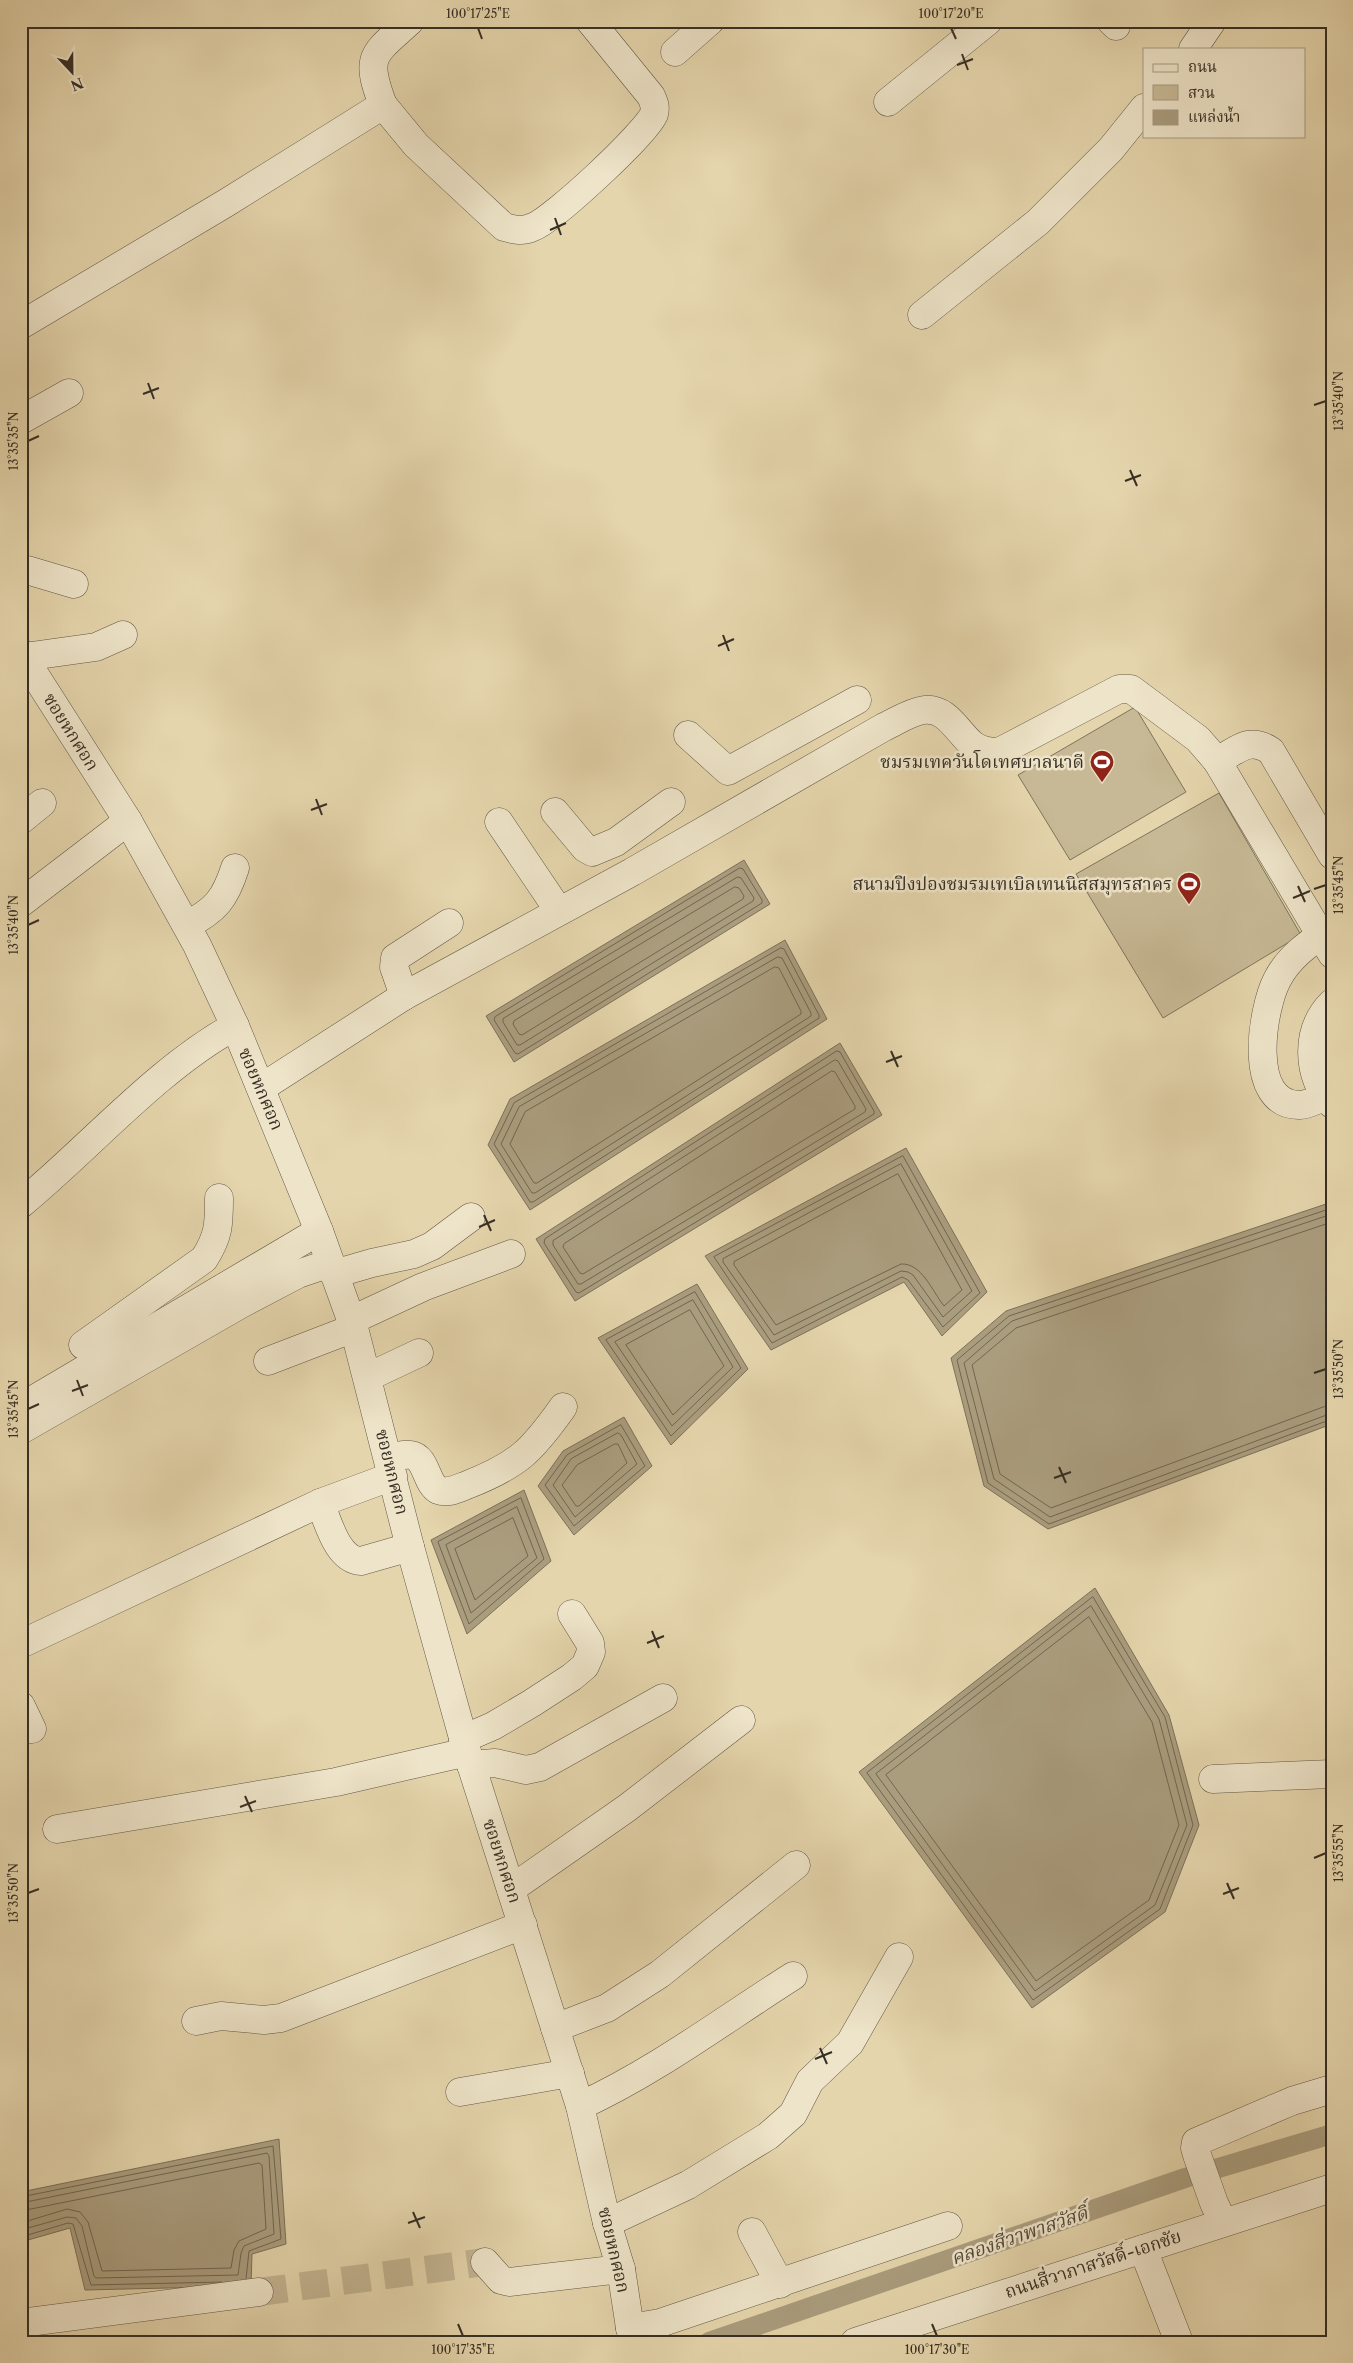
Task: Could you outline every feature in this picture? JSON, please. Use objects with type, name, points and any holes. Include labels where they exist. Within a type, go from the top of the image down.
[{"type":"street","points":[[410,21],[382,46],[372,61],[373,77],[383,105],[416,144],[504,226],[520,232],[536,227],[559,210],[622,151],[650,121],[654,112],[655,105],[651,96],[590,21]]},
{"type":"street","points":[[675,52],[710,21]]},
{"type":"street","points":[[888,102],[988,21]]},
{"type":"street","points":[[1194,48],[1212,21]]},
{"type":"street","points":[[21,325],[234,198],[383,105]]},
{"type":"street","points":[[922,315],[1038,222],[1111,149],[1143,109]]},
{"type":"street","points":[[21,420],[69,393]]},
{"type":"street","points":[[21,570],[27,570],[74,584]]},
{"type":"street","points":[[23,655],[96,647],[123,635]]},
{"type":"street","name":"ซอยหกศอก","points":[[23,655],[114,831],[187,925],[220,1034],[261,1088],[314,1257],[342,1331],[368,1377],[380,1476],[394,1552],[512,1889],[570,2073],[580,2106],[607,2223],[621,2269],[633,2335]]},
{"type":"street","points":[[261,1088],[404,996],[632,872],[884,727],[923,710],[935,710],[946,716],[974,746],[988,752],[1000,752],[1119,689],[1131,689],[1144,698],[1198,739],[1218,761],[1328,939],[1289,960],[1276,981],[1266,1012],[1262,1046],[1264,1071],[1272,1090],[1282,1101],[1300,1105],[1329,1101],[1314,1072],[1312,1044],[1321,1018],[1332,1003]]},
{"type":"street","points":[[728,771],[857,700]]},
{"type":"street","points":[[688,735],[728,771],[752,802]]},
{"type":"street","points":[[1218,761],[1247,744],[1261,744],[1271,751],[1332,855]]},
{"type":"street","points":[[555,812],[585,848],[592,852],[616,842],[670,802]]},
{"type":"street","points":[[21,820],[42,803]]},
{"type":"street","points":[[499,822],[559,911]]},
{"type":"street","points":[[21,903],[114,831]]},
{"type":"street","points":[[616,842],[632,872]]},
{"type":"street","points":[[187,925],[208,914],[222,900],[235,868]]},
{"type":"street","points":[[404,996],[394,967],[394,958],[449,923]]},
{"type":"street","points":[[21,1204],[142,1096],[220,1034]]},
{"type":"street","points":[[83,1345],[204,1259],[215,1243],[220,1226],[219,1198]]},
{"type":"street","points":[[21,1406],[223,1289],[314,1257],[414,1254],[432,1246],[471,1217]]},
{"type":"street","points":[[268,1361],[342,1331],[423,1287],[511,1254]]},
{"type":"street","points":[[21,1430],[241,1304],[314,1257]]},
{"type":"street","points":[[204,1259],[223,1289]]},
{"type":"street","points":[[368,1377],[418,1353]]},
{"type":"street","points":[[21,1644],[380,1476],[412,1455],[417,1458],[434,1486],[440,1491],[451,1491],[490,1476],[517,1462],[539,1440],[563,1407]]},
{"type":"street","points":[[320,1503],[346,1556],[353,1561],[394,1552]]},
{"type":"street","points":[[57,1830],[336,1782],[465,1753],[493,1726],[572,1678],[585,1666],[591,1652],[590,1643],[572,1614]]},
{"type":"street","points":[[465,1753],[495,1763],[526,1770],[540,1767],[662,1698]]},
{"type":"street","points":[[512,1889],[627,1808],[741,1720]]},
{"type":"street","points":[[1213,1779],[1332,1774]]},
{"type":"street","points":[[555,2028],[607,2008],[660,1974],[796,1865]]},
{"type":"street","points":[[196,2022],[221,2016],[264,2020],[282,2018],[523,1925]]},
{"type":"street","points":[[607,2223],[688,2185],[768,2136],[793,2114],[810,2082],[850,2043],[899,1957]]},
{"type":"street","points":[[580,2106],[674,2055],[713,2027],[792,1976]]},
{"type":"street","points":[[460,2092],[570,2073]]},
{"type":"street","points":[[1219,2212],[1194,2148],[1196,2142],[1292,2101],[1332,2089]]},
{"type":"street","name":"ถนนสี่วาภาสวัสดิ์-เอกชัย","points":[[856,2342],[911,2333],[1142,2249],[1219,2212],[1332,2188]]},
{"type":"street","points":[[633,2335],[660,2323],[948,2226]]},
{"type":"street","points":[[752,2232],[780,2284]]},
{"type":"street","points":[[1142,2249],[1178,2342]]},
{"type":"street","points":[[485,2262],[501,2280],[510,2282],[621,2269]]},
{"type":"street","points":[[21,2323],[259,2292]]},
{"type":"green space","name":"ชมรมเทควันโดเทศบาลนาดี","points":[[1135,707],[1186,792],[1070,860],[1018,775]]},
{"type":"green space","name":"สนามปิงปองชมรมเทเบิลเทนนิสสมุทรสาคร","points":[[1219,793],[1301,935],[1163,1018],[1076,874]]},
{"type":"water","points":[[744,860],[770,904],[514,1062],[486,1016]]},
{"type":"water","points":[[785,940],[827,1019],[530,1210],[488,1145],[510,1099]]},
{"type":"water","points":[[840,1043],[882,1115],[575,1301],[536,1239]]},
{"type":"water","points":[[906,1148],[987,1292],[942,1336],[904,1282],[771,1350],[705,1256]]},
{"type":"water","points":[[1332,1202],[1332,1424],[1048,1529],[984,1486],[951,1358],[1006,1311]]},
{"type":"water","points":[[697,1284],[748,1369],[671,1445],[598,1338]]},
{"type":"water","points":[[624,1417],[652,1466],[574,1535],[538,1486],[563,1451]]},
{"type":"water","points":[[524,1490],[551,1561],[467,1634],[431,1540]]},
{"type":"water","points":[[1095,1588],[1169,1715],[1199,1825],[1165,1912],[1032,2008],[859,1772]]},
{"type":"water","points":[[279,2139],[286,2244],[252,2254],[251,2286],[85,2290],[70,2228],[21,2242],[21,2192]]},
{"type":"waterway","name":"คลองสี่วาพาสวัสดิ์","points":[[709,2342],[1185,2178],[1332,2134]]},
{"type":"tunnel","points":[[259,2292],[485,2262]]},
{"type":"place","name":"ชมรมเทควันโดเทศบาลนาดี","points":[[1102,783]]},
{"type":"place","name":"สนามปิงปองชมรมเทเบิลเทนนิสสมุทรสาคร","points":[[1189,905]]}]
